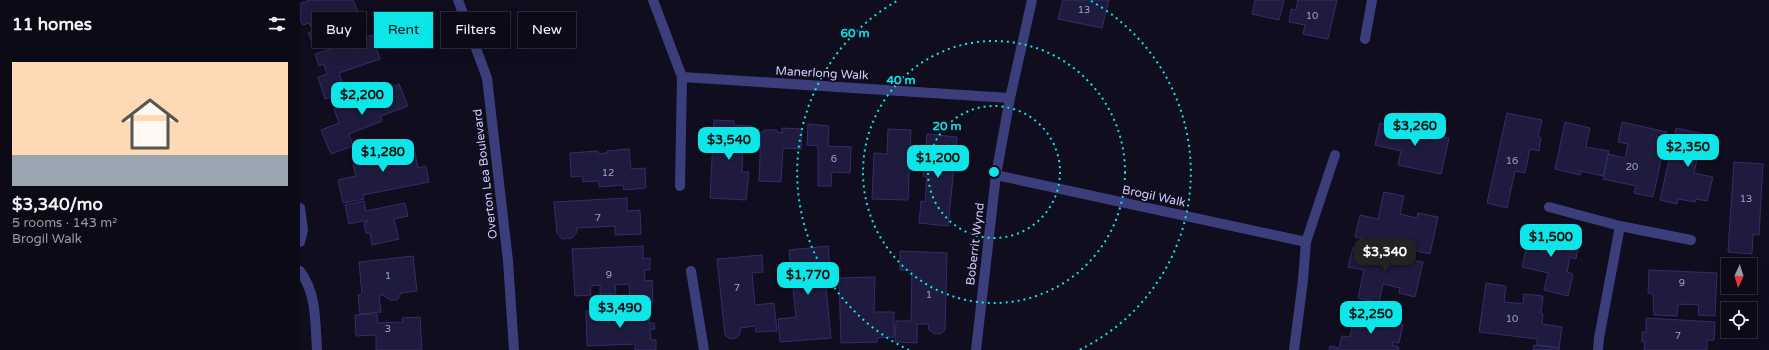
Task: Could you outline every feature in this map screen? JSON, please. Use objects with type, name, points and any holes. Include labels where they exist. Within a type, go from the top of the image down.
[{"type":"street","name":"Overton Lea Boulevard","points":[[458,0],[487,78],[508,261],[514,350]]},
{"type":"street","points":[[653,0],[682,78],[680,186]]},
{"type":"street","name":"Boberrit Wynd","points":[[976,350],[996,175],[1010,98],[1032,0]]},
{"type":"street","points":[[1365,39],[1372,0]]},
{"type":"street","name":"Manerlong Walk","points":[[682,78],[1010,98]]},
{"type":"street","points":[[1294,350],[1303,280],[1306,242],[1335,155]]},
{"type":"street","name":"Brogil Walk","points":[[996,175],[1306,242]]},
{"type":"street","points":[[1549,207],[1620,226],[1691,240]]},
{"type":"street","points":[[300,208],[303,230],[300,242]]},
{"type":"street","points":[[1598,350],[1620,226]]},
{"type":"street","points":[[300,271],[309,285],[314,299],[316,350]]},
{"type":"street","points":[[691,271],[704,350]]},
{"type":"building","points":[[310,0],[353,0],[358,12],[312,12],[312,29],[309,23],[303,25],[300,20],[300,4]]},
{"type":"building","points":[[1063,0],[1109,0],[1102,28],[1058,19]]},
{"type":"building","points":[[1255,0],[1284,0],[1279,20],[1252,14]]},
{"type":"building","points":[[1298,0],[1337,0],[1328,39],[1303,34],[1305,25],[1289,22],[1291,9],[1296,10]]},
{"type":"building","points":[[312,31],[312,42],[308,33]]},
{"type":"building","points":[[372,35],[374,48],[376,48],[380,59],[339,73],[346,92],[325,99],[318,77],[327,74],[324,64],[319,66],[315,54],[333,48],[366,48],[366,37]]},
{"type":"building","points":[[399,84],[408,106],[381,116],[382,121],[349,134],[353,146],[331,154],[321,130],[339,123],[334,109]]},
{"type":"building","points":[[1507,113],[1542,120],[1538,137],[1541,138],[1539,151],[1530,149],[1525,173],[1515,171],[1507,208],[1487,203]]},
{"type":"building","points":[[714,120],[734,121],[734,125],[752,126],[751,148],[743,147],[742,172],[749,172],[746,200],[710,198]]},
{"type":"building","points":[[1565,122],[1590,128],[1586,147],[1609,151],[1603,176],[1581,171],[1580,175],[1555,169]]},
{"type":"building","points":[[1622,122],[1667,132],[1653,197],[1634,193],[1636,186],[1603,179],[1608,154],[1625,158],[1628,144],[1618,142]]},
{"type":"building","points":[[1380,123],[1449,138],[1441,174],[1398,165],[1401,151],[1375,145]]},
{"type":"building","points":[[808,124],[829,126],[828,146],[851,147],[850,173],[832,172],[831,186],[818,186],[818,146],[807,145]]},
{"type":"building","points":[[782,128],[802,129],[801,149],[783,148],[781,182],[759,181],[761,132],[764,132],[764,130],[777,130],[777,132],[782,133]]},
{"type":"building","points":[[1676,128],[1717,137],[1712,159],[1698,156],[1694,173],[1713,177],[1707,201],[1696,199],[1695,202],[1678,199],[1677,204],[1660,200]]},
{"type":"building","points":[[888,129],[911,130],[908,200],[872,199],[874,153],[887,154]]},
{"type":"building","points":[[927,134],[957,137],[948,226],[919,223],[921,201],[925,202],[927,177],[923,176]]},
{"type":"building","points":[[413,142],[418,168],[426,166],[429,182],[363,195],[364,199],[343,203],[338,180],[356,176],[353,164],[357,163],[355,153],[375,149],[378,162],[394,159],[392,146]]},
{"type":"building","points":[[629,149],[631,169],[645,168],[646,188],[624,190],[623,185],[599,187],[599,181],[583,182],[582,176],[571,177],[570,153],[598,151],[598,154],[608,153],[607,151]]},
{"type":"building","points":[[1734,162],[1763,164],[1759,235],[1753,234],[1752,254],[1728,252]]},
{"type":"building","points":[[1384,192],[1404,196],[1400,214],[1417,218],[1418,213],[1438,217],[1430,254],[1355,237],[1360,215],[1378,219]]},
{"type":"building","points":[[627,198],[627,211],[640,210],[641,234],[615,235],[615,226],[577,228],[577,232],[572,238],[562,239],[557,233],[554,202]]},
{"type":"building","points":[[364,201],[366,211],[405,203],[408,216],[394,219],[399,239],[372,245],[370,233],[366,233],[364,222],[368,222],[368,220],[349,224],[345,205]]},
{"type":"building","points":[[1524,228],[1580,240],[1576,259],[1570,257],[1567,272],[1573,274],[1568,296],[1544,290],[1548,273],[1522,267],[1527,245],[1521,244]]},
{"type":"building","points":[[643,246],[643,259],[650,258],[650,270],[644,270],[645,281],[652,280],[653,302],[630,303],[629,284],[615,285],[616,294],[600,294],[600,285],[590,286],[591,295],[575,296],[572,249]]},
{"type":"building","points":[[828,246],[831,275],[825,276],[831,338],[780,342],[778,319],[796,317],[789,250]]},
{"type":"building","points":[[1353,247],[1423,262],[1415,297],[1399,293],[1400,288],[1383,284],[1379,303],[1358,298],[1364,270],[1348,267]]},
{"type":"building","points":[[900,251],[947,253],[945,330],[940,334],[933,333],[928,329],[929,324],[917,324],[917,343],[895,342],[896,321],[911,321],[912,270],[900,270]]},
{"type":"building","points":[[762,255],[763,272],[752,273],[755,305],[774,303],[777,331],[756,332],[755,326],[740,328],[740,334],[736,338],[730,339],[725,335],[717,259]]},
{"type":"building","points":[[413,256],[417,291],[401,293],[397,300],[390,300],[383,295],[379,295],[381,312],[360,314],[358,295],[362,294],[359,262]]},
{"type":"building","points":[[1649,270],[1717,273],[1715,316],[1698,315],[1699,305],[1678,304],[1677,316],[1654,315],[1653,294],[1648,293]]},
{"type":"building","points":[[875,277],[874,312],[894,312],[894,337],[877,338],[877,342],[841,343],[839,278]]},
{"type":"building","points":[[1486,283],[1506,286],[1504,302],[1523,304],[1524,294],[1543,296],[1541,314],[1543,314],[1542,324],[1562,327],[1559,348],[1537,345],[1537,339],[1479,332]]},
{"type":"building","points":[[649,309],[649,323],[654,323],[655,329],[650,329],[651,340],[656,340],[656,350],[635,350],[635,344],[587,346],[586,311]]},
{"type":"building","points":[[377,314],[378,323],[403,322],[402,318],[420,317],[422,350],[376,350],[376,335],[356,336],[355,315]]},
{"type":"building","points":[[1355,314],[1403,325],[1399,343],[1393,342],[1392,345],[1399,347],[1398,350],[1329,350],[1330,346],[1339,348],[1342,336],[1350,337]]},
{"type":"building","points":[[1646,318],[1715,322],[1714,340],[1707,340],[1707,350],[1644,350],[1645,342],[1642,342],[1642,332],[1646,332]]},
{"type":"building","points":[[1534,345],[1559,348],[1559,350],[1533,350]]}]
